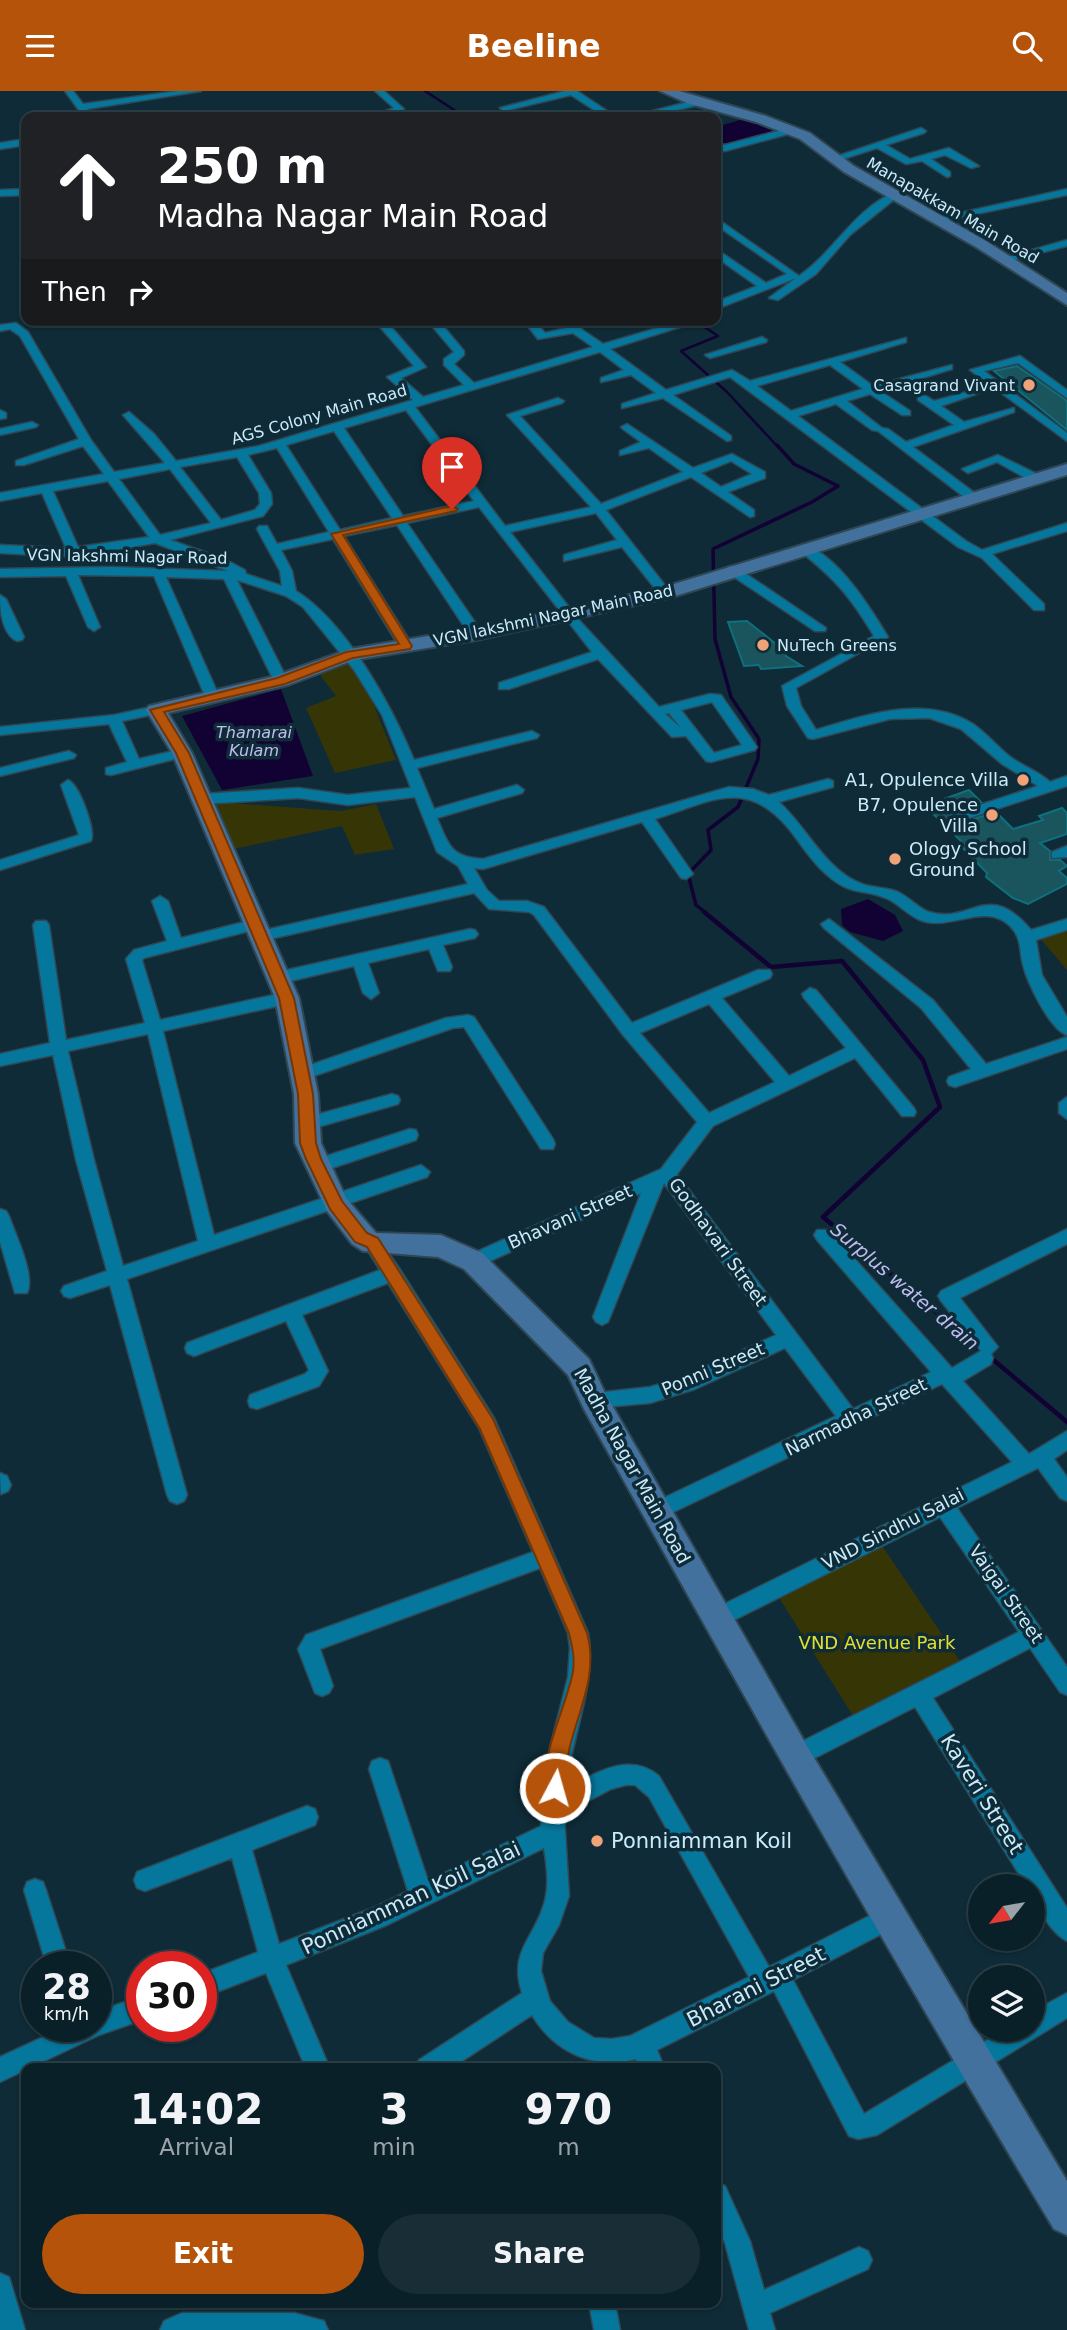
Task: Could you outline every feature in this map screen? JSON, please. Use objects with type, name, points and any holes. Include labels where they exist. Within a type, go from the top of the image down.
[{"type":"street","points":[[69,91],[85,112]]},
{"type":"street","points":[[82,107],[164,93],[197,91]]},
{"type":"street","points":[[379,91],[400,109],[390,112]]},
{"type":"street","points":[[504,108],[571,91],[603,112]]},
{"type":"street","name":"Manapakkam Main Road","points":[[667,91],[763,118],[793,130],[837,158],[849,169],[1004,258],[1067,300]]},
{"type":"street","points":[[656,112],[700,102]]},
{"type":"street","points":[[721,147],[793,130]]},
{"type":"street","points":[[837,158],[921,131]]},
{"type":"street","points":[[0,146],[21,143]]},
{"type":"street","points":[[880,146],[909,162],[948,151],[974,166]]},
{"type":"street","points":[[924,158],[947,174]]},
{"type":"street","points":[[0,193],[21,191]]},
{"type":"street","points":[[941,221],[1067,194]]},
{"type":"street","points":[[774,298],[812,272],[846,233],[893,196]]},
{"type":"street","points":[[721,224],[794,273],[788,279],[721,304]]},
{"type":"street","points":[[1004,258],[1067,243]]},
{"type":"street","points":[[721,257],[731,268],[765,288]]},
{"type":"street","points":[[0,328],[21,323]]},
{"type":"street","points":[[12,325],[37,352],[60,400],[157,540],[229,565],[246,577]]},
{"type":"street","points":[[384,326],[421,367],[420,370],[393,377],[422,402]]},
{"type":"street","points":[[437,326],[460,353],[449,361],[450,365],[472,387]]},
{"type":"street","points":[[533,326],[542,337],[576,326]]},
{"type":"street","points":[[580,326],[600,349],[630,372],[727,438]]},
{"type":"street","name":"AGS Colony Main Road","points":[[0,497],[280,444],[677,326]]},
{"type":"street","points":[[710,355],[762,340]]},
{"type":"street","points":[[749,385],[902,340]]},
{"type":"street","points":[[699,347],[962,544],[985,554],[1039,607]]},
{"type":"street","points":[[1067,395],[1020,359],[975,370],[1067,437]]},
{"type":"street","points":[[832,362],[906,413]]},
{"type":"street","points":[[789,415],[948,367]]},
{"type":"street","points":[[605,380],[630,372]]},
{"type":"street","points":[[626,406],[732,373]]},
{"type":"street","points":[[934,405],[978,390]]},
{"type":"street","points":[[922,397],[964,426]]},
{"type":"street","points":[[838,400],[972,497]]},
{"type":"street","points":[[558,401],[513,415],[599,509],[665,593]]},
{"type":"street","points":[[409,406],[480,503],[600,654],[657,712],[713,758],[750,747],[716,698],[657,712]]},
{"type":"street","points":[[904,446],[1010,410]]},
{"type":"street","points":[[129,415],[172,464],[218,524]]},
{"type":"street","points":[[0,432],[32,425]]},
{"type":"street","points":[[337,427],[476,634]]},
{"type":"street","points":[[627,427],[750,513]]},
{"type":"street","points":[[20,463],[86,440]]},
{"type":"street","points":[[624,453],[650,443]]},
{"type":"street","points":[[280,444],[406,646]]},
{"type":"street","points":[[1,548],[36,554],[74,553],[157,540],[259,513],[267,504],[265,493],[241,453]]},
{"type":"street","points":[[504,530],[599,509],[732,457],[761,475],[719,492]]},
{"type":"street","points":[[968,469],[998,458],[1035,478]]},
{"type":"street","name":"VGN lakshmi Nagar Main Road","points":[[156,710],[281,681],[350,655],[476,634],[665,593],[921,512],[1067,470]]},
{"type":"street","points":[[46,489],[74,553]]},
{"type":"street","points":[[274,548],[480,503]]},
{"type":"street","points":[[985,554],[1067,527]]},
{"type":"street","points":[[263,529],[288,575],[290,593]]},
{"type":"street","points":[[568,558],[625,542]]},
{"type":"street","points":[[804,548],[841,578],[859,600],[881,637],[789,686],[788,693],[813,735],[892,713],[923,715],[958,722],[1009,762],[1032,773],[1044,788]]},
{"type":"street","points":[[158,572],[212,696]]},
{"type":"street","name":"VGN lakshmi Nagar Road","points":[[0,573],[158,572],[228,575],[246,577],[290,593],[308,604],[350,655],[389,715],[444,852],[463,863],[479,887]]},
{"type":"street","points":[[71,573],[94,627]]},
{"type":"street","points":[[228,575],[281,681]]},
{"type":"street","points":[[718,575],[820,628]]},
{"type":"street","points":[[0,599],[18,638]]},
{"type":"street","points":[[504,686],[600,654]]},
{"type":"street","points":[[672,708],[683,732]]},
{"type":"street","points":[[0,731],[114,719],[156,710],[182,753],[283,988],[302,1074],[308,1143],[317,1166],[334,1200],[361,1237],[372,1243],[393,1273],[487,1425],[578,1633],[583,1652],[582,1672],[560,1748],[553,1808],[552,1832],[559,1880],[551,1916],[530,1955],[529,1972],[536,1998],[548,2019],[566,2036],[593,2050],[631,2048],[647,2063]]},
{"type":"street","points":[[114,719],[135,764]]},
{"type":"street","points":[[409,766],[533,735]]},
{"type":"street","points":[[111,771],[182,753]]},
{"type":"street","points":[[0,772],[69,755]]},
{"type":"street","points":[[954,818],[1067,781]]},
{"type":"street","points":[[768,800],[828,784]]},
{"type":"street","points":[[0,865],[86,838],[86,830],[68,785]]},
{"type":"street","points":[[430,815],[517,790]]},
{"type":"street","points":[[202,799],[298,793],[348,800],[419,792]]},
{"type":"street","points":[[463,863],[483,863],[729,792],[749,793],[768,800],[828,867],[855,887],[895,896],[927,917],[944,918],[978,910],[999,912],[1014,918],[1028,937],[1027,950],[1032,971],[1042,993],[1067,1029]]},
{"type":"street","points":[[646,817],[686,874]]},
{"type":"street","points":[[207,1242],[154,1026],[134,959],[139,954],[176,944],[479,887],[495,905],[529,905],[539,911],[629,1031],[707,1122]]},
{"type":"street","points":[[160,901],[176,944]]},
{"type":"street","points":[[1028,937],[1067,923]]},
{"type":"street","points":[[829,924],[928,1004],[982,1071]]},
{"type":"street","points":[[41,925],[59,1047],[116,1274],[177,1495]]},
{"type":"street","points":[[0,1060],[154,1026],[283,988],[359,959],[470,934]]},
{"type":"street","points":[[434,942],[444,967]]},
{"type":"street","points":[[359,959],[371,993]]},
{"type":"street","points":[[629,1031],[764,974]]},
{"type":"street","points":[[810,994],[908,1112]]},
{"type":"street","points":[[711,996],[785,1082]]},
{"type":"street","points":[[302,1074],[452,1022],[468,1021],[547,1144]]},
{"type":"street","points":[[955,1081],[1067,1043]]},
{"type":"street","name":"Godhavari Street","points":[[850,1420],[661,1176],[707,1122],[785,1082],[857,1050]]},
{"type":"street","points":[[307,1124],[393,1100]]},
{"type":"street","points":[[1067,1103],[1067,1112]]},
{"type":"street","points":[[317,1166],[410,1135]]},
{"type":"street","points":[[70,1290],[421,1172]]},
{"type":"street","points":[[602,1317],[661,1176]]},
{"type":"street","name":"Bhavani Street","points":[[473,1261],[661,1176]]},
{"type":"street","points":[[0,1216],[21,1289]]},
{"type":"street","points":[[823,1235],[948,1377],[987,1352],[947,1296],[1067,1235]]},
{"type":"street","name":"Madha Nagar Main Road","points":[[372,1243],[441,1245],[473,1261],[579,1367],[594,1400],[659,1510],[795,1757],[973,2062],[1067,2215]]},
{"type":"street","points":[[194,1348],[393,1273]]},
{"type":"street","points":[[257,1401],[312,1380],[319,1371],[291,1311]]},
{"type":"street","name":"Ponni Street","points":[[594,1400],[663,1391],[788,1338]]},
{"type":"street","name":"Narmadha Street","points":[[659,1510],[948,1377],[1067,1492]]},
{"type":"street","name":"VND Sindhu Salai","points":[[717,1618],[1033,1460],[1067,1439]]},
{"type":"street","name":"Vaigai Street","points":[[943,1504],[1067,1685]]},
{"type":"street","points":[[322,1686],[308,1655],[307,1649],[313,1643],[545,1557]]},
{"type":"street","points":[[795,1757],[1034,1635]]},
{"type":"street","name":"Kaveri Street","points":[[919,1695],[1067,1929]]},
{"type":"street","points":[[380,1769],[421,1896]]},
{"type":"street","points":[[553,1808],[618,1776],[636,1774],[657,1789],[858,2127],[868,2126],[1006,2042]]},
{"type":"street","points":[[145,1880],[307,1817]]},
{"type":"street","name":"Ponniamman Koil Salai","points":[[217,1980],[272,1960],[421,1896],[552,1832]]},
{"type":"street","points":[[239,1844],[272,1960],[315,2063]]},
{"type":"street","points":[[35,1890],[55,1951]]},
{"type":"street","name":"Bharani Street","points":[[631,2048],[889,1918]]},
{"type":"street","points":[[437,2063],[536,1998]]},
{"type":"street","points":[[1045,2018],[1067,2005]]},
{"type":"street","points":[[0,2070],[56,2042]]},
{"type":"street","points":[[721,2206],[737,2241],[759,2318],[859,2260]]},
{"type":"street","points":[[0,2286],[12,2330]]},
{"type":"street","points":[[603,2308],[607,2330]]},
{"type":"street","points":[[173,2330],[182,2326],[294,2326],[315,2330]]},
{"type":"green space","points":[[350,662],[367,688],[396,760],[335,773],[306,708],[336,696],[320,675]]},
{"type":"green space","points":[[216,802],[341,811],[376,804],[394,849],[355,855],[342,826],[234,849]]},
{"type":"green space","points":[[1067,929],[1067,970],[1039,937]]},
{"type":"green space","name":"VND Avenue Park","points":[[883,1547],[966,1670],[858,1724],[778,1596]]},
{"type":"water","points":[[750,117],[778,131],[723,146],[721,126]]},
{"type":"water","name":"Thamarai Kulam","points":[[281,689],[313,776],[222,790],[182,716]]},
{"type":"water","points":[[868,899],[895,915],[903,931],[883,941],[850,932],[842,925],[841,909]]},
{"type":"building","name":"Casagrand Vivant","points":[[1017,366],[1067,401],[1067,430],[994,371]]},
{"type":"building","name":"NuTech Greens","points":[[747,621],[776,644],[782,643],[786,656],[802,666],[761,669],[759,665],[744,666],[728,622]]},
{"type":"building","points":[[969,790],[981,802],[948,813],[948,823],[955,825],[996,812],[1013,829],[1043,820],[1039,816],[1062,808],[1067,813],[1067,834],[1040,843],[1050,851],[1050,860],[1060,860],[1067,866],[1059,871],[1067,878],[1067,884],[1028,904],[1013,898],[986,877],[987,873],[960,845],[964,844],[925,806]]},
{"type":"waterway","name":"Surplus water drain","points":[[425,91],[457,112]]},
{"type":"waterway","name":"Surplus water drain","points":[[703,326],[718,336],[681,351],[727,392],[778,447]]},
{"type":"waterway","name":"Surplus water drain","points":[[706,913],[696,905],[688,874],[711,850],[708,830],[738,807],[758,759],[759,739],[731,697],[715,639],[713,549],[812,502],[838,486],[794,464],[777,445]]},
{"type":"waterway","name":"Surplus water drain","points":[[704,912],[771,967],[842,961],[923,1060],[940,1107],[823,1217],[981,1350]]},
{"type":"waterway","name":"Surplus water drain","points":[[990,1357],[1067,1422]]},
{"type":"place","name":"Casagrand Vivant","points":[[1029,385]]},
{"type":"place","name":"NuTech Greens","points":[[763,645]]},
{"type":"place","name":"A1, Opulence Villa","points":[[1023,780]]},
{"type":"place","name":"B7, Opulence Villa","points":[[992,815]]},
{"type":"place","name":"Ology School Ground","points":[[895,859]]},
{"type":"place","name":"Ponniamman Koil","points":[[597,1841]]},
{"type":"route","points":[[452,509],[337,534],[406,646],[350,655],[281,681],[156,710],[182,753],[287,998],[306,1094],[308,1143],[314,1159],[336,1205],[361,1237],[372,1243],[393,1273],[487,1425],[578,1633],[583,1652],[582,1672],[560,1748],[555,1788]]}]
